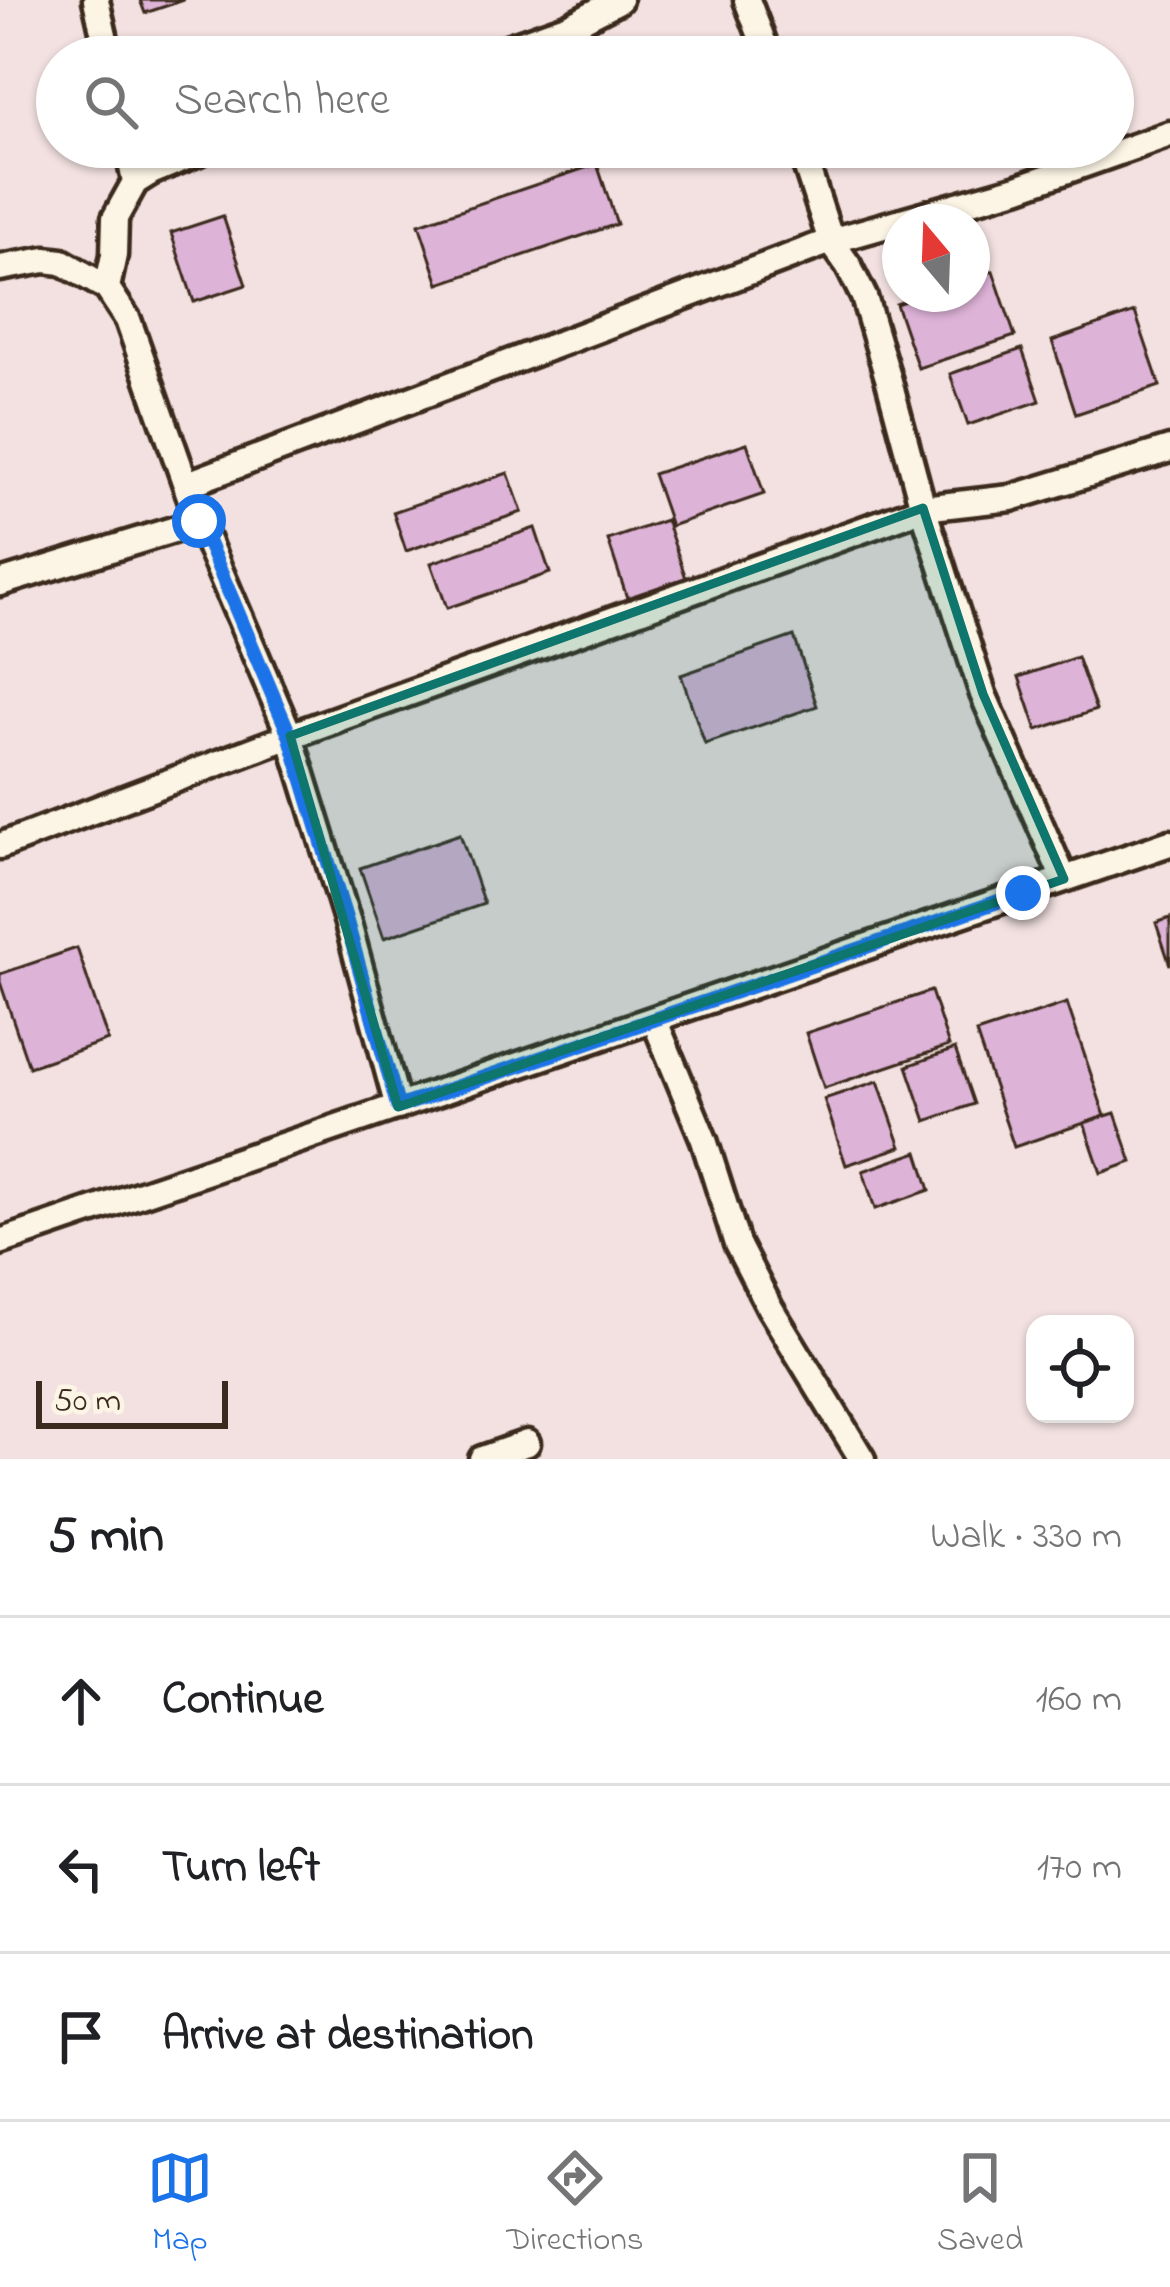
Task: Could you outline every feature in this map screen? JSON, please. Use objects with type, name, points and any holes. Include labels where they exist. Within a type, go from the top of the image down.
[{"type":"street","points":[[96,0],[104,36]]},
{"type":"street","points":[[540,36],[619,0]]},
{"type":"street","points":[[747,0],[761,36]]},
{"type":"street","points":[[1134,147],[1170,134]]},
{"type":"street","points":[[132,168],[135,182]]},
{"type":"street","points":[[107,288],[116,218],[135,182],[161,168]]},
{"type":"street","points":[[807,168],[831,241],[864,297],[982,694],[1064,879]]},
{"type":"street","points":[[188,484],[831,241],[1074,168]]},
{"type":"street","points":[[0,268],[44,260],[62,262],[107,288],[128,320],[199,521],[290,736],[398,1107]]},
{"type":"street","points":[[0,846],[923,508],[1011,498],[1170,449]]},
{"type":"street","points":[[0,583],[199,521]]},
{"type":"street","points":[[0,1242],[1170,843]]},
{"type":"street","points":[[654,1019],[704,1140],[737,1244],[770,1308],[862,1459]]},
{"type":"street","points":[[482,1459],[527,1442]]},
{"type":"highlighted area","points":[[923,508],[983,694],[1064,879],[398,1107],[290,736]]},
{"type":"building","points":[[140,0],[184,0],[145,13]]},
{"type":"building","points":[[585,168],[598,168],[617,224],[439,284],[419,224]]},
{"type":"building","points":[[223,216],[246,285],[194,302],[171,233]]},
{"type":"building","points":[[990,272],[1015,336],[918,368],[899,312],[990,312]]},
{"type":"building","points":[[1135,312],[1160,386],[1076,414],[1052,341]]},
{"type":"building","points":[[1022,349],[1040,401],[968,425],[950,374]]},
{"type":"building","points":[[747,443],[764,494],[671,526],[653,474]]},
{"type":"building","points":[[508,473],[522,512],[406,551],[393,512]]},
{"type":"building","points":[[666,520],[686,578],[627,598],[608,540]]},
{"type":"building","points":[[535,528],[550,573],[447,608],[431,563]]},
{"type":"building","points":[[794,636],[817,706],[705,744],[681,675]]},
{"type":"building","points":[[1077,657],[1096,710],[1037,730],[1019,677]]},
{"type":"building","points":[[460,834],[484,904],[384,938],[360,868]]},
{"type":"building","points":[[1170,918],[1170,965],[1156,923]]},
{"type":"building","points":[[77,948],[108,1040],[29,1067],[0,974]]},
{"type":"building","points":[[931,991],[949,1046],[824,1088],[806,1033]]},
{"type":"building","points":[[1067,1003],[1105,1116],[1014,1147],[976,1033]]},
{"type":"building","points":[[955,1049],[974,1104],[926,1121],[907,1066]]},
{"type":"building","points":[[878,1081],[901,1147],[846,1165],[824,1099]]},
{"type":"building","points":[[1115,1113],[1132,1162],[1101,1173],[1084,1123]]},
{"type":"building","points":[[918,1152],[930,1190],[875,1209],[863,1171]]},
{"type":"route","points":[[199,521],[290,736],[398,1107],[1023,893]]}]
